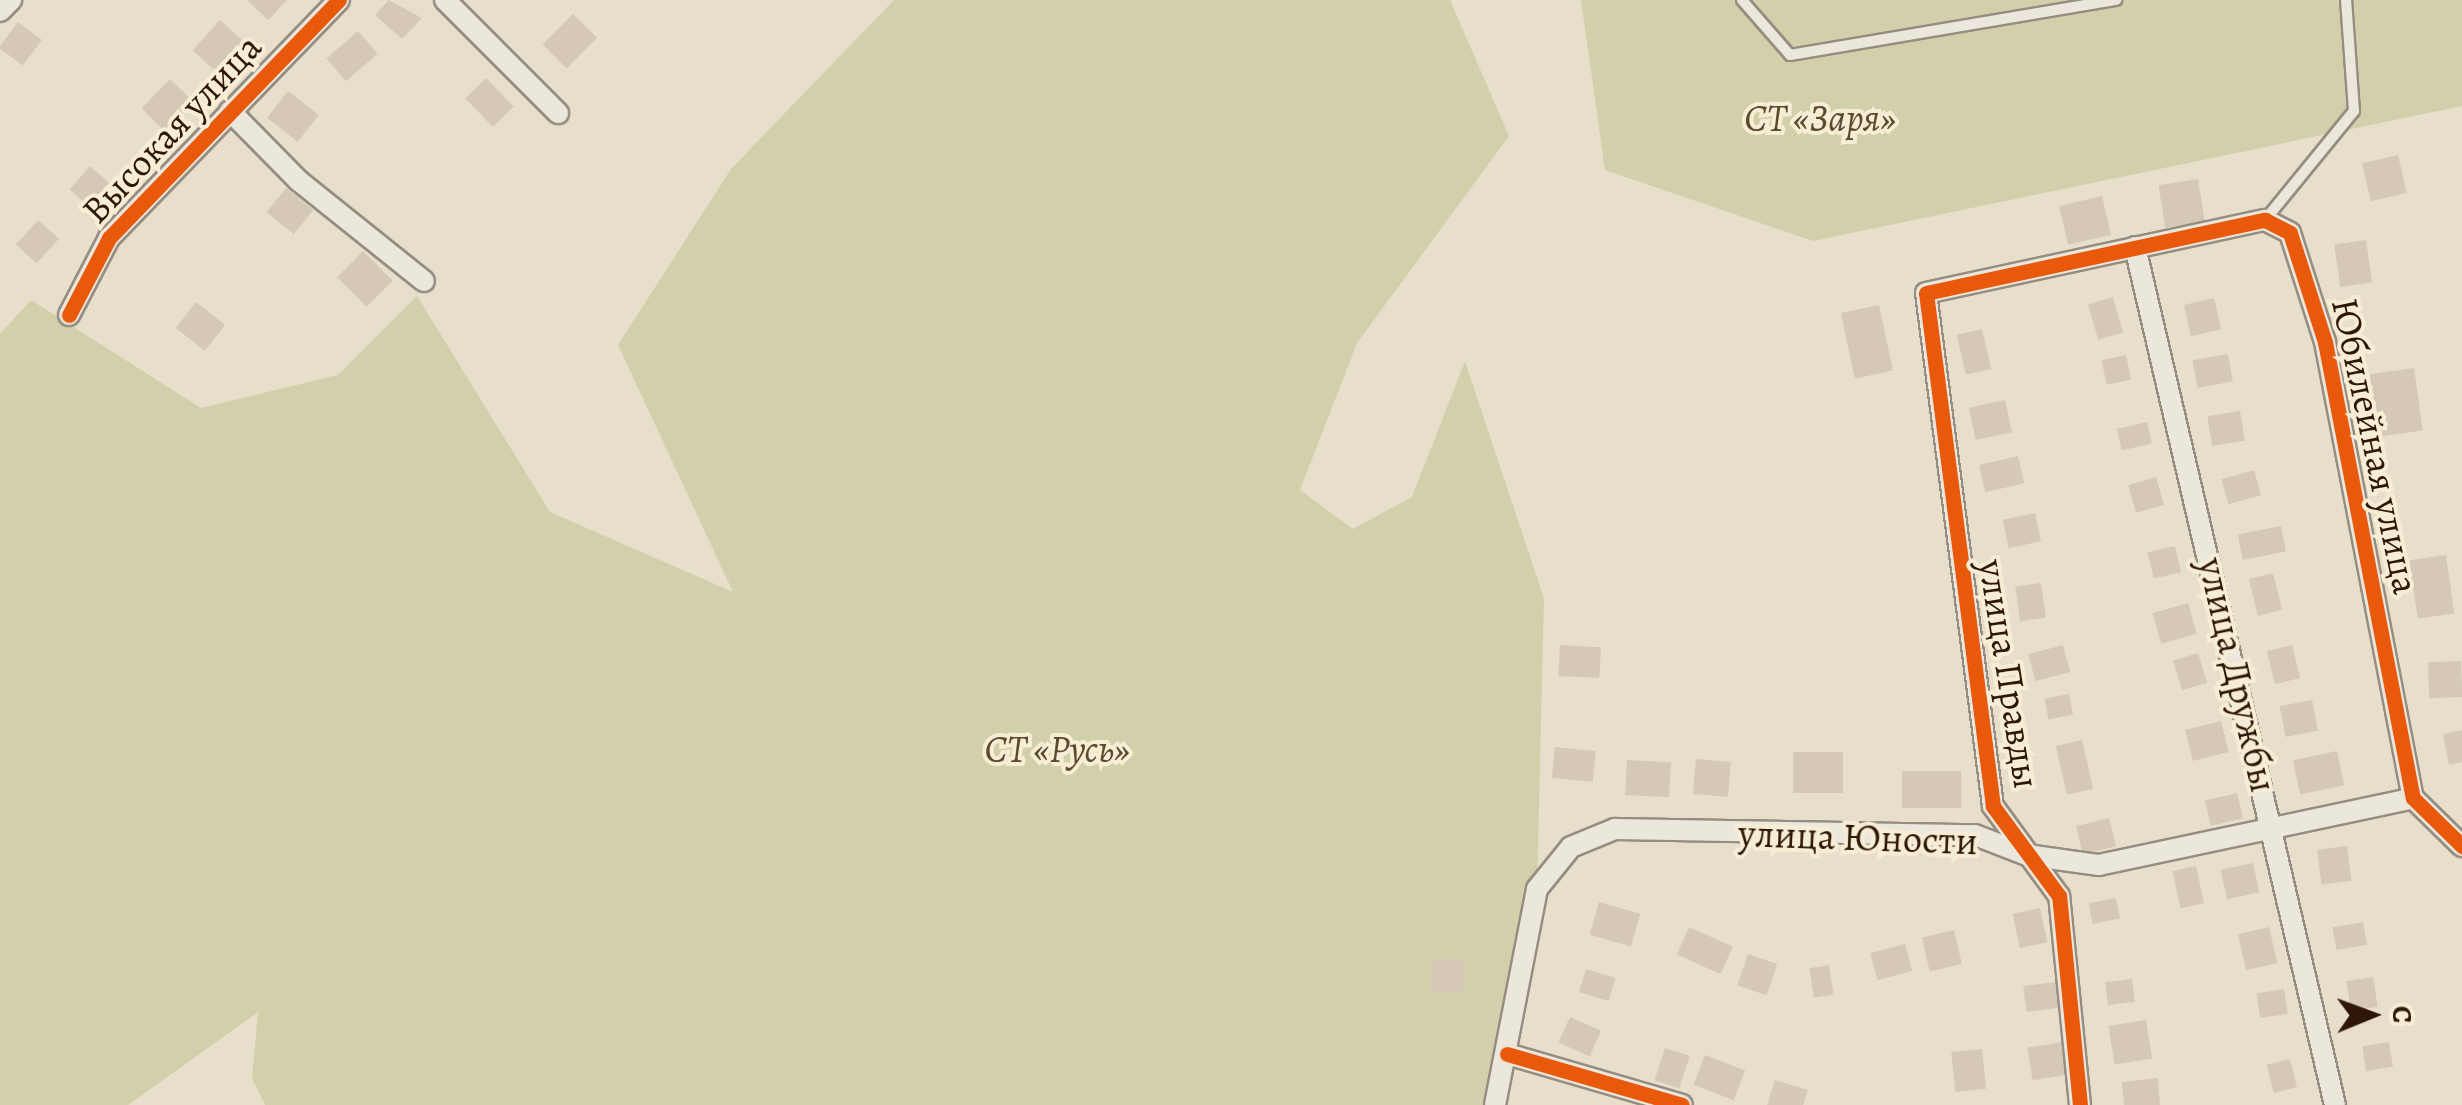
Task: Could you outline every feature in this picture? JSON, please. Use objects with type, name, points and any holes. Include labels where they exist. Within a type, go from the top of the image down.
[{"type":"street","points":[[0,11],[11,0]]},
{"type":"street","name":"Высокая улица","points":[[69,315],[109,238],[339,0]]},
{"type":"street","points":[[446,0],[558,113]]},
{"type":"street","points":[[230,111],[299,181],[424,281]]},
{"type":"street","points":[[2135,247],[2264,220]]},
{"type":"street","name":"Юбилейная улица","points":[[2264,220],[2290,232],[2326,342],[2413,798]]},
{"type":"street","name":"улица Правды","points":[[2080,1105],[2059,896],[1993,806],[1926,293],[2135,247]]},
{"type":"street","name":"улица Дружбы","points":[[2135,247],[2335,1105]]},
{"type":"street","points":[[2413,798],[2462,846]]},
{"type":"street","name":"улица Юности","points":[[1495,1105],[1536,889],[1571,848],[1616,829],[1975,834],[2027,855],[2099,865],[2413,798]]},
{"type":"street","points":[[1507,1054],[1682,1105]]},
{"type":"lane","points":[[1742,0],[1790,56],[2116,0]]},
{"type":"lane","points":[[2264,220],[2354,110],[2346,0]]},
{"type":"green space","name":"СТ «Русь»","points":[[894,0],[1450,0],[1509,136],[1357,343],[1300,490],[1353,529],[1412,497],[1465,361],[1544,598],[1537,889],[1495,1105],[265,1105],[252,1079],[258,1012],[128,1105],[0,1105],[0,334],[31,300],[201,408],[338,375],[417,296],[550,512],[733,592],[618,345],[731,169]]},
{"type":"green space","name":"СТ «Заря»","points":[[1581,0],[2462,0],[2462,106],[1813,241],[1605,170]]},
{"type":"building","points":[[247,0],[287,0],[268,20]]},
{"type":"building","points":[[389,0],[422,18],[402,39],[375,15]]},
{"type":"building","points":[[573,14],[597,38],[567,68],[543,44]]},
{"type":"building","points":[[220,20],[243,41],[216,71],[193,50]]},
{"type":"building","points":[[18,22],[42,40],[23,66],[0,49]]},
{"type":"building","points":[[358,31],[378,54],[346,81],[326,59]]},
{"type":"building","points":[[486,78],[514,107],[493,127],[465,98]]},
{"type":"building","points":[[170,79],[194,102],[165,131],[142,108]]},
{"type":"building","points":[[288,91],[319,115],[298,142],[267,118]]},
{"type":"building","points":[[2398,155],[2407,193],[2371,201],[2362,163]]},
{"type":"building","points":[[90,166],[112,185],[92,208],[70,189]]},
{"type":"building","points":[[2198,179],[2205,221],[2165,228],[2158,185]]},
{"type":"building","points":[[286,188],[313,210],[294,234],[266,212]]},
{"type":"building","points":[[2102,196],[2111,235],[2068,245],[2059,206]]},
{"type":"building","points":[[38,220],[59,239],[37,263],[16,245]]},
{"type":"building","points":[[2366,240],[2372,283],[2340,287],[2334,244]]},
{"type":"building","points":[[363,251],[393,281],[367,307],[337,277]]},
{"type":"building","points":[[2113,297],[2123,333],[2098,340],[2088,304]]},
{"type":"building","points":[[2214,298],[2221,329],[2191,336],[2184,305]]},
{"type":"building","points":[[196,302],[225,325],[205,351],[176,328]]},
{"type":"building","points":[[1879,305],[1893,371],[1855,379],[1841,313]]},
{"type":"building","points":[[1982,329],[1991,369],[1966,375],[1957,335]]},
{"type":"building","points":[[2228,354],[2233,382],[2197,388],[2193,360]]},
{"type":"building","points":[[2126,355],[2131,379],[2107,385],[2102,360]]},
{"type":"building","points":[[2414,368],[2423,430],[2378,437],[2369,374]]},
{"type":"building","points":[[2005,400],[2012,432],[1976,440],[1969,408]]},
{"type":"building","points":[[2240,411],[2245,441],[2212,446],[2207,416]]},
{"type":"building","points":[[2147,422],[2152,443],[2122,450],[2117,429]]},
{"type":"building","points":[[2018,456],[2024,483],[1985,492],[1979,465]]},
{"type":"building","points":[[2254,470],[2261,495],[2228,504],[2221,479]]},
{"type":"building","points":[[2156,477],[2164,505],[2136,513],[2128,485]]},
{"type":"building","points":[[2035,513],[2041,541],[2009,548],[2003,520]]},
{"type":"building","points":[[2281,526],[2286,552],[2243,560],[2238,534]]},
{"type":"building","points":[[2175,546],[2181,572],[2154,579],[2148,552]]},
{"type":"building","points":[[2446,555],[2454,613],[2418,619],[2409,560]]},
{"type":"building","points":[[2273,573],[2282,610],[2258,616],[2249,579]]},
{"type":"building","points":[[2041,583],[2046,618],[2020,621],[2015,587]]},
{"type":"building","points":[[2188,603],[2197,634],[2161,644],[2152,613]]},
{"type":"building","points":[[1560,645],[1601,647],[1599,678],[1558,676]]},
{"type":"building","points":[[2063,645],[2070,672],[2035,681],[2028,654]]},
{"type":"building","points":[[2292,645],[2300,678],[2275,684],[2267,651]]},
{"type":"building","points":[[2198,653],[2207,683],[2182,690],[2173,661]]},
{"type":"building","points":[[2461,661],[2462,697],[2429,698],[2428,662]]},
{"type":"building","points":[[2069,694],[2073,715],[2048,719],[2044,699]]},
{"type":"building","points":[[2312,700],[2318,730],[2286,737],[2280,706]]},
{"type":"building","points":[[2221,721],[2229,752],[2193,761],[2185,730]]},
{"type":"building","points":[[2462,730],[2462,762],[2449,765],[2443,734]]},
{"type":"building","points":[[2082,740],[2093,789],[2067,795],[2056,746]]},
{"type":"building","points":[[1555,747],[1596,751],[1593,782],[1552,778]]},
{"type":"building","points":[[2337,751],[2344,785],[2300,795],[2293,760]]},
{"type":"building","points":[[1793,752],[1843,752],[1843,793],[1793,793]]},
{"type":"building","points":[[1696,759],[1731,762],[1728,797],[1693,794]]},
{"type":"building","points":[[1627,760],[1671,762],[1669,797],[1625,795]]},
{"type":"building","points":[[1902,771],[1961,771],[1961,808],[1902,808]]},
{"type":"building","points":[[2237,793],[2243,818],[2211,826],[2205,800]]},
{"type":"building","points":[[2109,818],[2116,846],[2083,854],[2076,826]]},
{"type":"building","points":[[2347,846],[2351,881],[2321,884],[2317,850]]},
{"type":"building","points":[[2253,863],[2259,892],[2227,899],[2221,870]]},
{"type":"building","points":[[2196,866],[2204,903],[2180,908],[2173,871]]},
{"type":"building","points":[[2116,898],[2120,919],[2093,924],[2089,903]]},
{"type":"building","points":[[1599,902],[1640,914],[1631,947],[1590,935]]},
{"type":"building","points":[[2040,908],[2047,942],[2020,948],[2013,914]]},
{"type":"building","points":[[2363,922],[2367,945],[2336,950],[2332,927]]},
{"type":"building","points":[[1689,927],[1733,947],[1721,974],[1677,954]]},
{"type":"building","points":[[2269,927],[2277,963],[2246,970],[2238,934]]},
{"type":"building","points":[[1954,930],[1962,964],[1930,972],[1922,937]]},
{"type":"building","points":[[1905,944],[1912,971],[1877,980],[1870,953]]},
{"type":"building","points":[[1748,954],[1777,964],[1767,995],[1737,985]]},
{"type":"building","points":[[1432,958],[1465,960],[1463,994],[1430,992]]},
{"type":"building","points":[[1829,965],[1834,995],[1814,998],[1809,968]]},
{"type":"building","points":[[1586,969],[1616,978],[1609,1001],[1579,992]]},
{"type":"building","points":[[2373,977],[2378,1007],[2351,1011],[2346,981]]},
{"type":"building","points":[[2132,979],[2135,1002],[2108,1005],[2105,982]]},
{"type":"building","points":[[2056,982],[2059,1008],[2026,1012],[2023,986]]},
{"type":"building","points":[[2284,989],[2288,1014],[2260,1018],[2256,993]]},
{"type":"building","points":[[1570,1017],[1601,1031],[1590,1056],[1559,1043]]},
{"type":"building","points":[[2146,1020],[2152,1059],[2115,1064],[2108,1026]]},
{"type":"building","points":[[2063,1042],[2068,1075],[2033,1080],[2027,1048]]},
{"type":"building","points":[[2389,1042],[2393,1067],[2366,1071],[2362,1046]]},
{"type":"building","points":[[1665,1048],[1690,1056],[1679,1088],[1654,1080]]},
{"type":"building","points":[[1982,1049],[1986,1089],[1955,1092],[1951,1052]]},
{"type":"building","points":[[1705,1055],[1745,1070],[1734,1100],[1694,1085]]},
{"type":"building","points":[[2290,1059],[2297,1087],[2274,1093],[2267,1065]]},
{"type":"building","points":[[2158,1078],[2160,1105],[2124,1105],[2122,1082]]},
{"type":"building","points":[[1775,1080],[1808,1090],[1803,1105],[1767,1105]]},
{"type":"cycle path","points":[[69,315],[109,238],[339,0]]},
{"type":"cycle path","points":[[2080,1105],[2059,896],[1993,806],[1926,293],[2265,220],[2290,233],[2325,342],[2413,798],[2462,846]]},
{"type":"cycle path","points":[[1507,1054],[1682,1105]]}]
